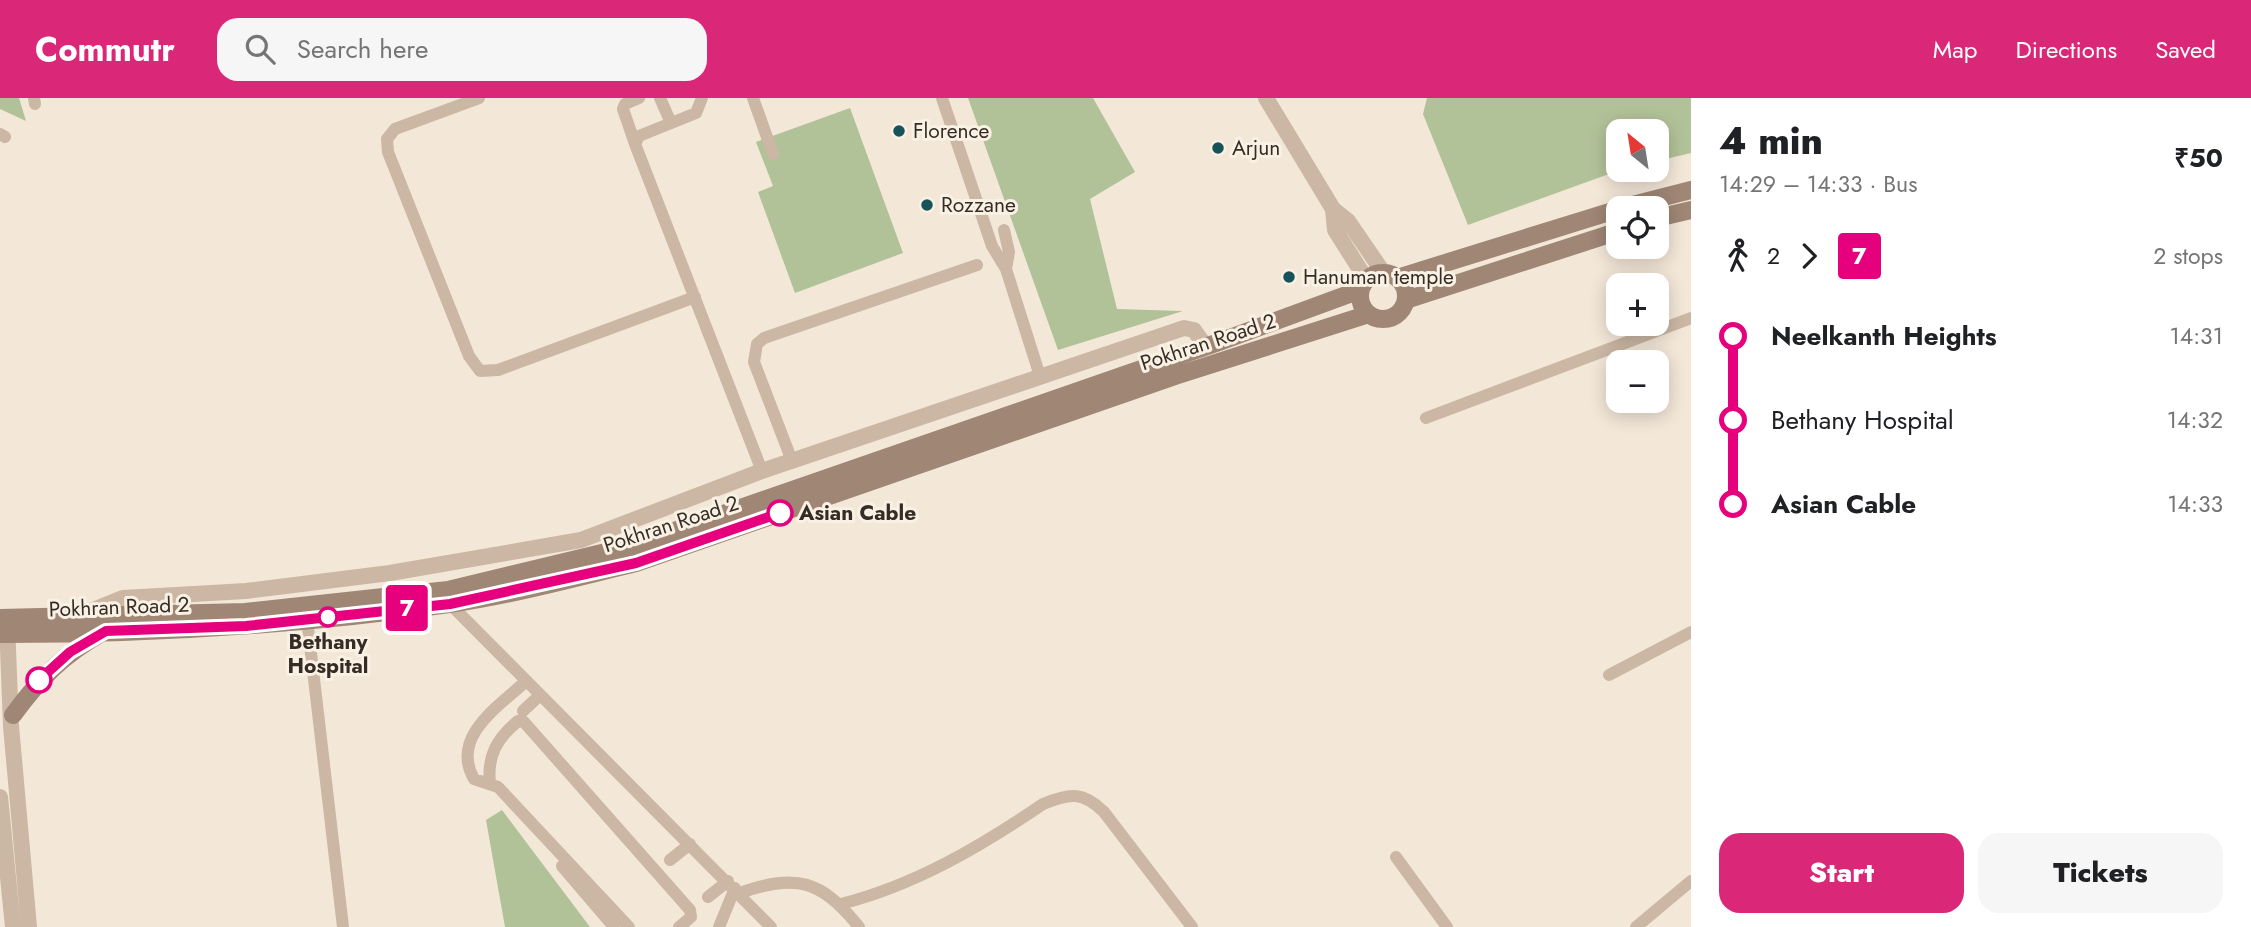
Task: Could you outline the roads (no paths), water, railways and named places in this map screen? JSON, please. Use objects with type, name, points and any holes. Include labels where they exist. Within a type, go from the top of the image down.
[{"type":"main road","name":"Pokhran Road 2","points":[[1669,196],[1691,190]]},
{"type":"main road","points":[[1669,216],[1691,210]]},
{"type":"main road","name":"Pokhran Road 2","points":[[4,626],[79,616],[245,612],[449,597],[631,546],[1206,347],[1377,280],[1606,213]]},
{"type":"main road","points":[[1406,300],[1606,235]]},
{"type":"main road","points":[[1377,280],[1405,287],[1406,300],[1399,313],[1391,318],[1382,319],[1369,314],[1361,304],[1377,280]]},
{"type":"main road","name":"Pokhran Road 2","points":[[4,626],[106,631],[246,626],[449,597],[636,563],[1137,388],[1369,314]]},
{"type":"main road","points":[[13,715],[39,680],[70,652],[106,631]]},
{"type":"street","points":[[479,98],[395,129],[387,139],[388,152],[469,356],[480,371],[498,370],[695,298]]},
{"type":"street","points":[[639,98],[625,104],[623,109],[762,471]]},
{"type":"street","points":[[660,98],[671,123]]},
{"type":"street","points":[[635,144],[639,136],[696,113],[702,98]]},
{"type":"street","points":[[753,98],[773,153]]},
{"type":"street","points":[[942,98],[992,246],[1006,269],[1040,376]]},
{"type":"street","points":[[1266,98],[1333,209],[1335,230],[1377,280]]},
{"type":"street","points":[[1004,230],[1009,252],[1006,269]]},
{"type":"street","points":[[792,461],[754,362],[757,344],[764,338],[977,265]]},
{"type":"street","points":[[1426,418],[1691,318]]},
{"type":"street","points":[[79,616],[123,598],[246,591],[390,573],[581,540],[762,471],[1185,328],[1194,330],[1206,347]]},
{"type":"street","points":[[449,597],[531,688],[734,887],[771,927]]},
{"type":"street","points":[[307,619],[343,927]]},
{"type":"street","points":[[4,626],[13,715],[13,927]]},
{"type":"street","points":[[1609,675],[1691,632]]},
{"type":"street","points":[[523,711],[531,688]]},
{"type":"street","points":[[531,688],[478,739],[474,779],[498,787],[629,927]]},
{"type":"street","points":[[490,783],[489,768],[496,740],[518,721],[524,722],[691,910],[691,918],[679,927]]},
{"type":"street","points":[[841,904],[884,893],[928,874],[1043,804],[1079,794],[1093,800],[1104,812],[1192,927]]},
{"type":"street","points":[[0,797],[12,905],[30,927]]},
{"type":"street","points":[[670,860],[690,844]]},
{"type":"street","points":[[561,853],[559,863],[614,927]]},
{"type":"street","points":[[1396,858],[1447,927]]},
{"type":"street","points":[[708,897],[734,887],[774,880],[810,885],[841,904],[859,927]]},
{"type":"street","points":[[1636,927],[1691,881]]},
{"type":"street","points":[[719,927],[734,887]]},
{"type":"place","name":"Florence","points":[[899,131]]},
{"type":"place","name":"Arjun","points":[[1218,148]]},
{"type":"place","name":"Rozzane","points":[[927,205]]},
{"type":"place","name":"Hanuman temple","points":[[1289,277]]},
{"type":"place","name":"Asian Cable","points":[[780,513]]},
{"type":"place","name":"Bethany Hospital","points":[[328,617]]}]
